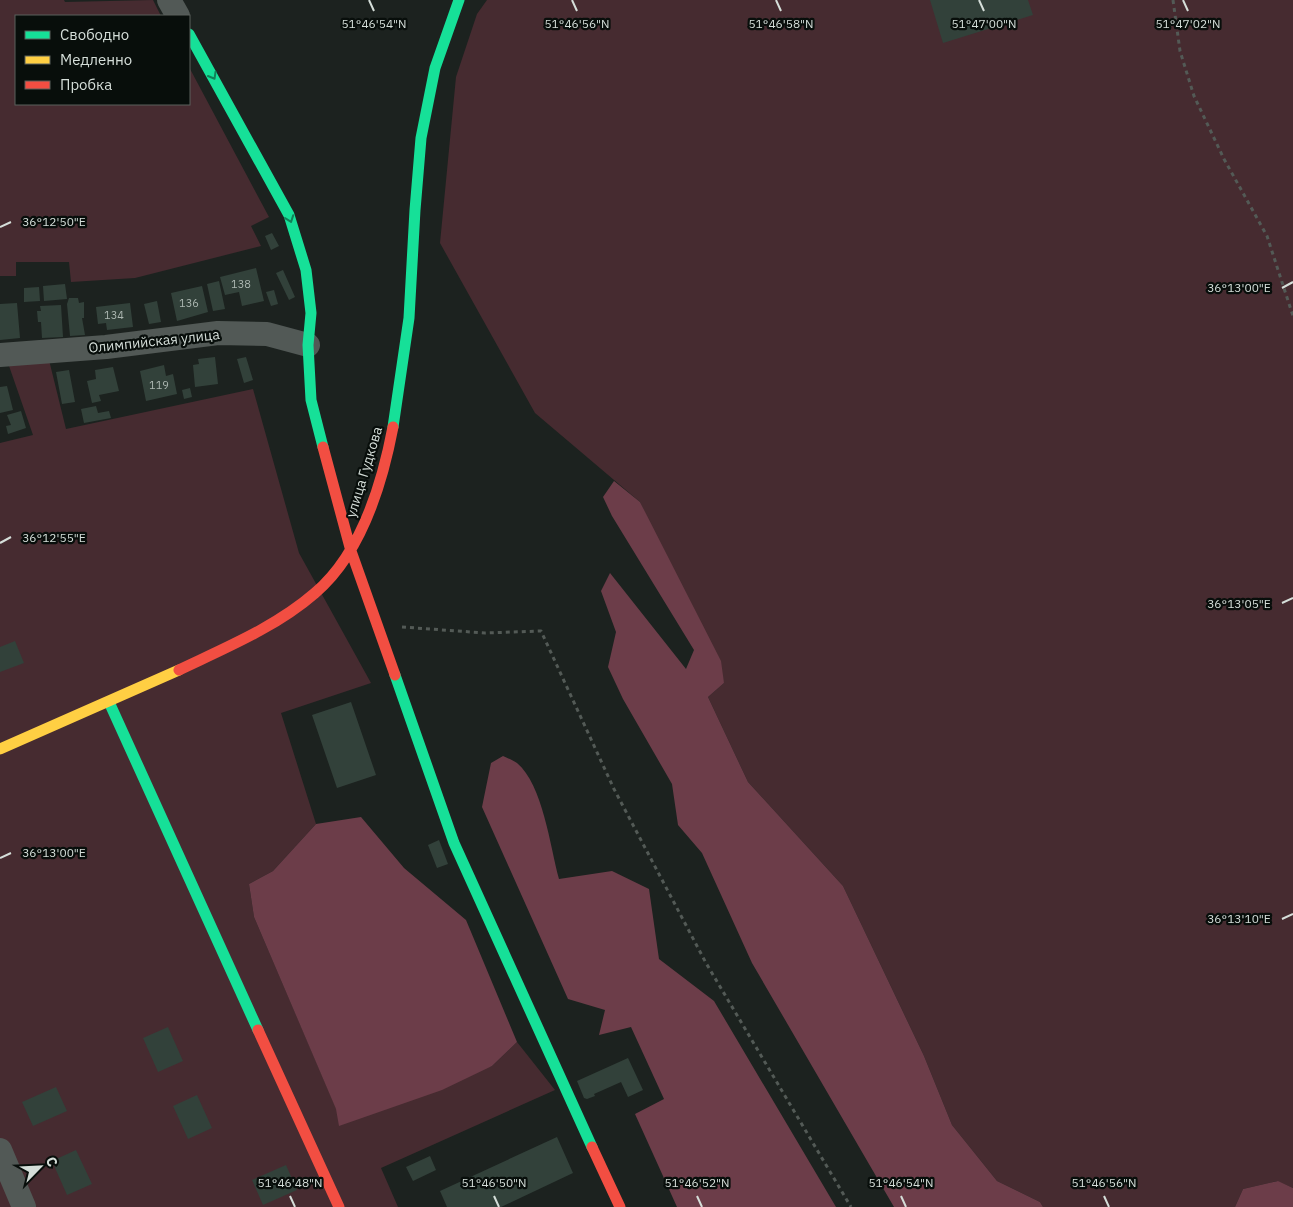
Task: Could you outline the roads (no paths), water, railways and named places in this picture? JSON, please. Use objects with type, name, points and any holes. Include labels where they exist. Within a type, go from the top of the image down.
[{"type":"street","points":[[169,0],[177,15]]},
{"type":"street","name":"улица Гудкова","points":[[0,749],[196,662],[286,614],[325,584],[351,551],[371,510],[396,417],[410,305],[418,160],[430,84],[443,34],[459,0]]},
{"type":"street","points":[[190,36],[289,215],[306,270],[311,313],[308,345],[311,400],[351,551],[454,843],[513,977],[620,1207]]},
{"type":"street","name":"Олимпийская улица","points":[[0,355],[106,347],[218,333],[267,334],[308,345]]},
{"type":"street","points":[[109,702],[339,1207]]},
{"type":"street","points":[[0,1150],[24,1207]]}]
